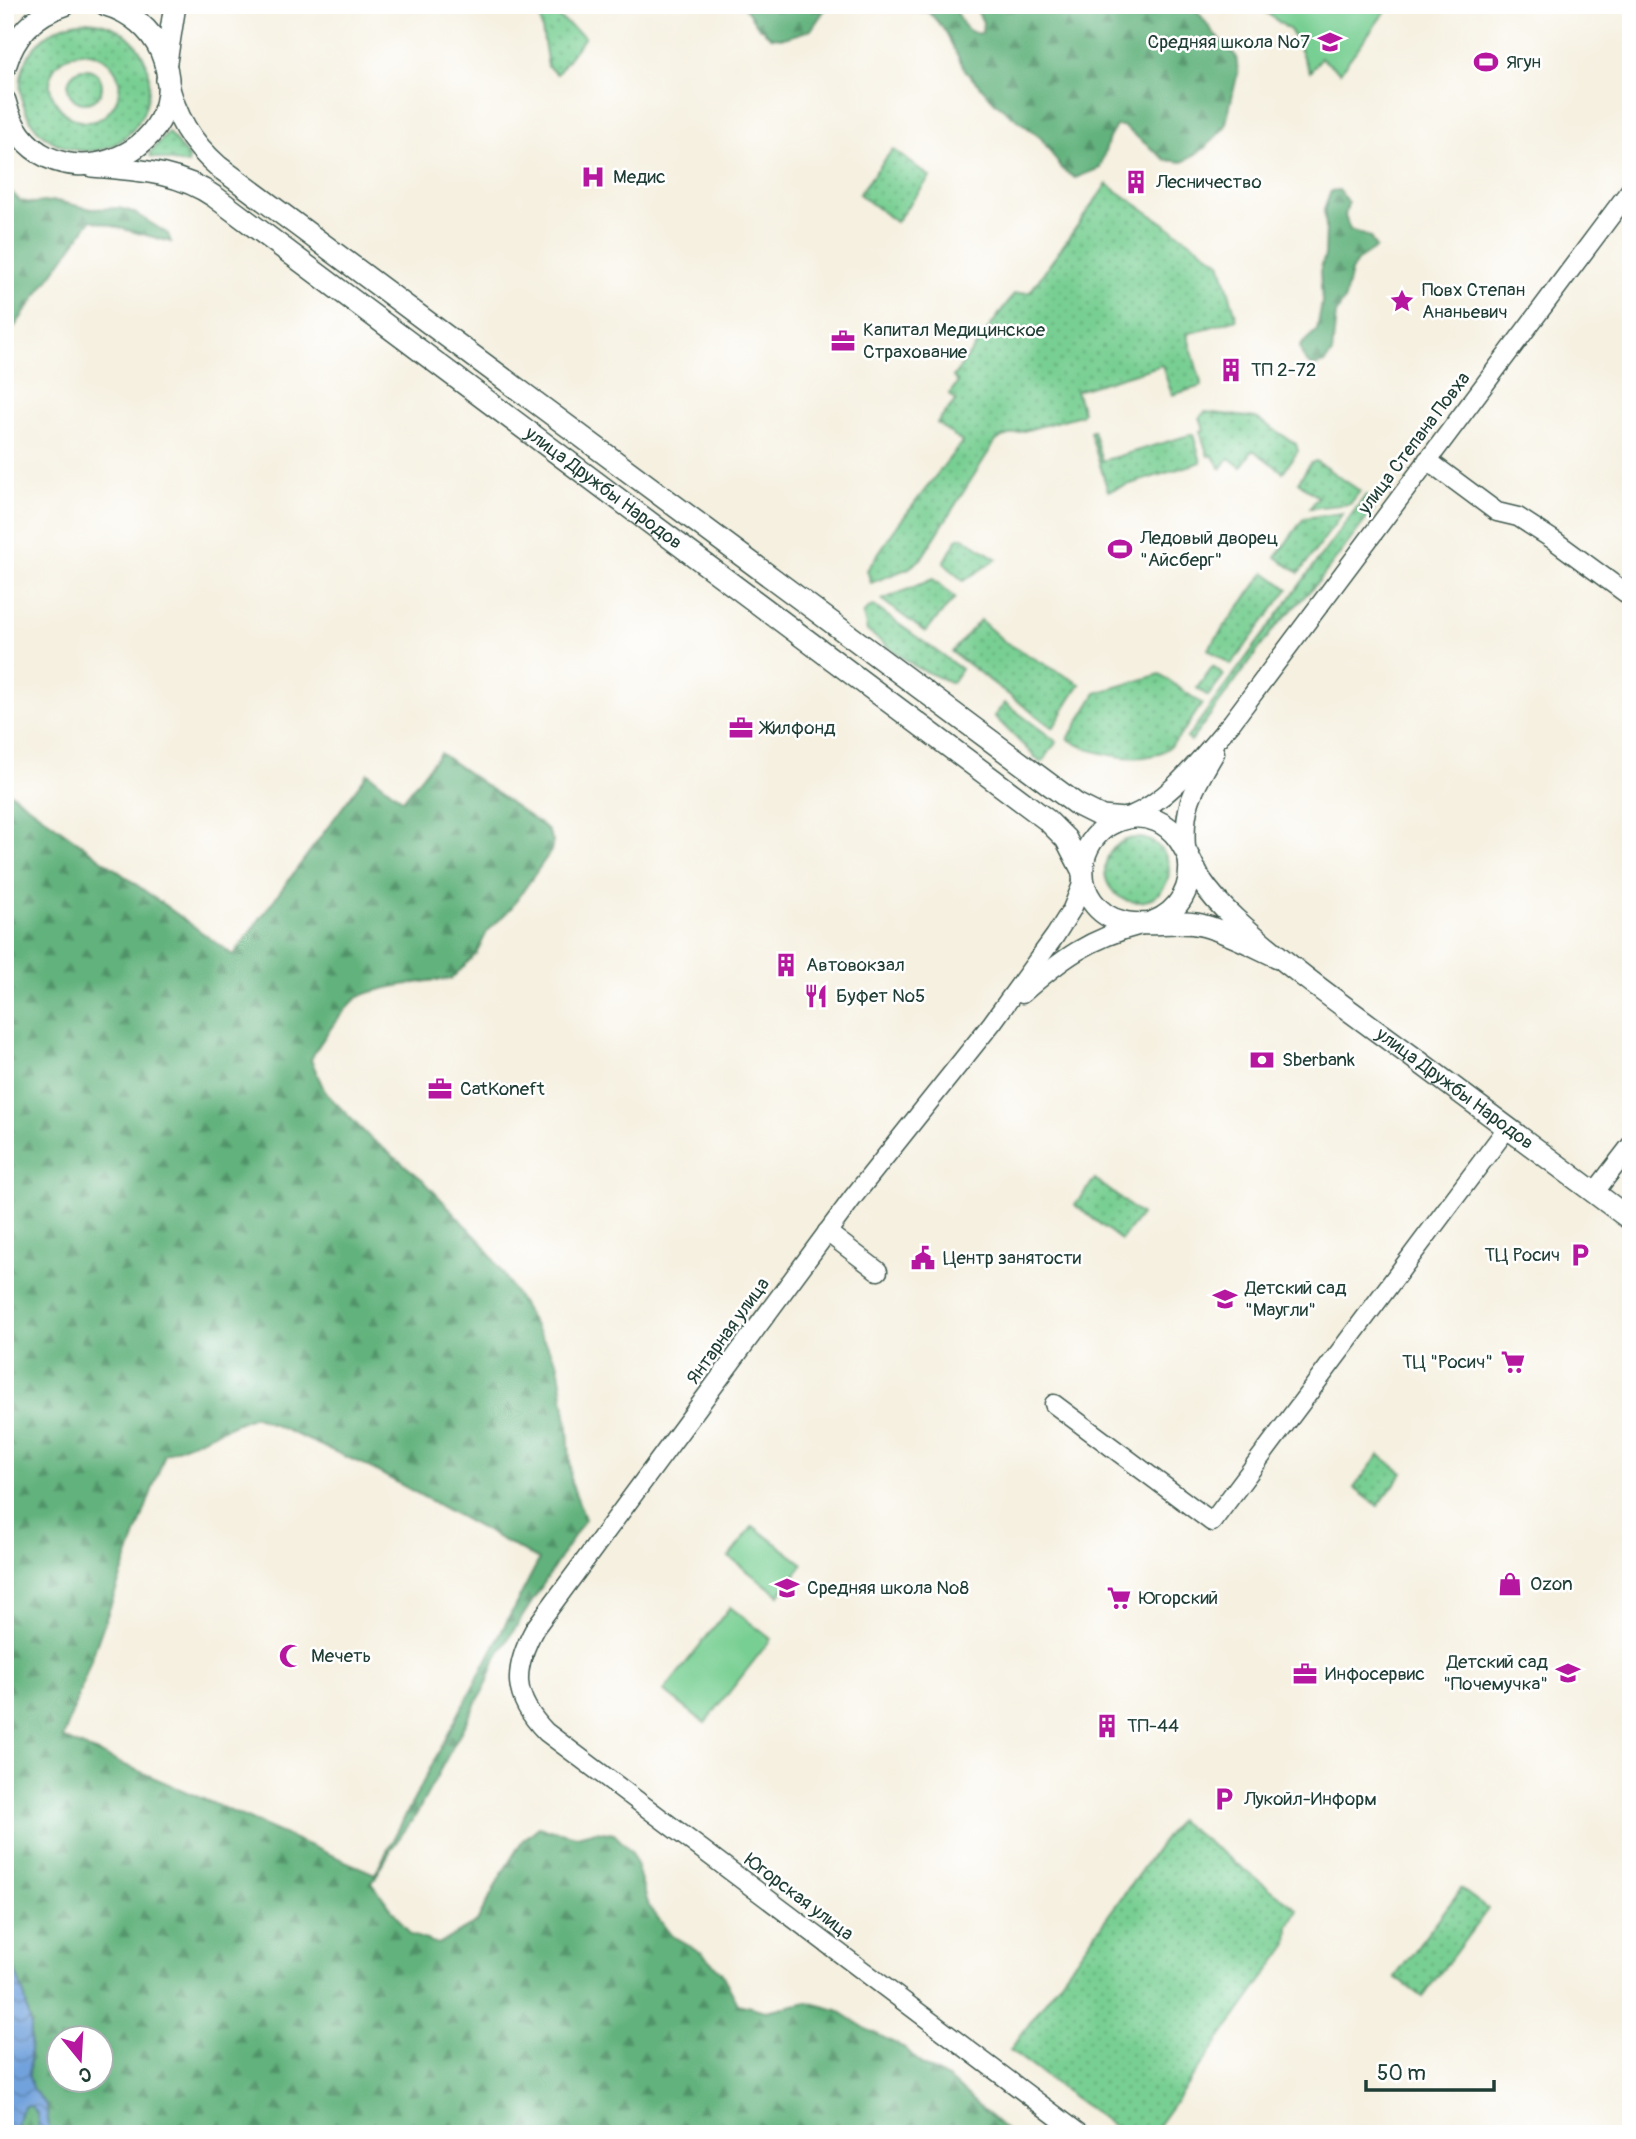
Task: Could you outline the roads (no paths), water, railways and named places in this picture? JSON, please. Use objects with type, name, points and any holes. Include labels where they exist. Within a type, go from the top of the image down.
[{"type":"main road","points":[[5,38],[65,5]]},
{"type":"main road","name":"улица Дружбы Народов","points":[[106,5],[127,14],[148,31],[162,54],[176,113],[184,128],[208,158],[219,167],[1076,804],[1094,815],[1124,818]]},
{"type":"main road","points":[[92,166],[126,155],[147,138],[161,115],[166,98],[166,76],[175,5]]},
{"type":"main road","points":[[5,67],[11,49],[21,34],[41,16]]},
{"type":"main road","points":[[5,101],[13,130]]},
{"type":"main road","name":"улица Дружбы Народов","points":[[13,130],[48,157],[74,165],[173,176],[191,181],[215,197],[1047,820],[1066,839],[1083,873]]},
{"type":"main road","points":[[1142,817],[1160,822],[1175,833],[1198,876],[1218,901],[1278,957],[1203,925],[1118,922],[1103,913],[1089,896],[1083,873],[1086,853],[1093,839],[1107,826],[1124,818],[1142,817]]},
{"type":"main road","points":[[1147,923],[1168,914],[1185,894],[1190,876],[1187,853]]},
{"type":"main road","name":"улица Дружбы Народов","points":[[1278,957],[1631,1220]]},
{"type":"street","name":"улица Степана Повха","points":[[1232,723],[1631,189]]},
{"type":"street","points":[[1427,460],[1497,512],[1518,517],[1631,597]]},
{"type":"street","points":[[1124,818],[1152,806],[1166,794],[1232,723]]},
{"type":"street","points":[[1187,853],[1185,818],[1191,796],[1232,723]]},
{"type":"street","points":[[992,1023],[1065,922],[1079,895],[1083,873]]},
{"type":"street","points":[[992,1023],[1066,956],[1100,937],[1147,923]]},
{"type":"street","name":"Янтарная улица","points":[[518,1676],[522,1654],[535,1628],[827,1232],[992,1023]]},
{"type":"street","points":[[1055,1404],[1212,1522],[1508,1128]]},
{"type":"street","points":[[1594,1193],[1631,1145]]},
{"type":"street","points":[[827,1232],[878,1271]]},
{"type":"street","name":"Югорская улица","points":[[518,1676],[526,1709],[546,1732],[1080,2134]]},
{"type":"water","points":[[5,1942],[25,1998],[31,2027],[29,2076],[32,2088],[46,2105],[50,2134],[40,2134],[37,2113],[31,2106],[25,2106],[20,2113],[16,2134],[5,2134]]},
{"type":"place","name":"Средняя школа №7","points":[[1330,42]]},
{"type":"place","name":"Ягун","points":[[1486,62]]},
{"type":"place","name":"Медис","points":[[593,177]]},
{"type":"place","name":"Лесничество","points":[[1136,182]]},
{"type":"place","name":"Повх Степан Ананьевич","points":[[1402,301]]},
{"type":"place","name":"Капитал Медицинское Страхование","points":[[843,341]]},
{"type":"place","name":"ТП 2-72","points":[[1231,370]]},
{"type":"place","name":"Ледовый дворец \"Айсберг\"","points":[[1120,549]]},
{"type":"place","name":"Жилфонд","points":[[741,728]]},
{"type":"place","name":"Автовокзал","points":[[786,965]]},
{"type":"place","name":"Буфет №5","points":[[816,996]]},
{"type":"place","name":"Sberbank","points":[[1262,1060]]},
{"type":"place","name":"CatKoneft","points":[[440,1089]]},
{"type":"place","name":"ТЦ Росич","points":[[1580,1255]]},
{"type":"place","name":"Центр занятости","points":[[923,1258]]},
{"type":"place","name":"Детский сад \"Маугли\"","points":[[1225,1299]]},
{"type":"place","name":"ТЦ \"Росич\"","points":[[1513,1362]]},
{"type":"place","name":"Ozon","points":[[1510,1584]]},
{"type":"place","name":"Средняя школа №8","points":[[787,1588]]},
{"type":"place","name":"Югорский","points":[[1119,1598]]},
{"type":"place","name":"Мечеть","points":[[291,1656]]},
{"type":"place","name":"Детский сад \"Почемучка\"","points":[[1568,1673]]},
{"type":"place","name":"Инфосервис","points":[[1305,1674]]},
{"type":"place","name":"ТП-44","points":[[1107,1726]]},
{"type":"place","name":"Лукойл-Информ","points":[[1224,1799]]}]
